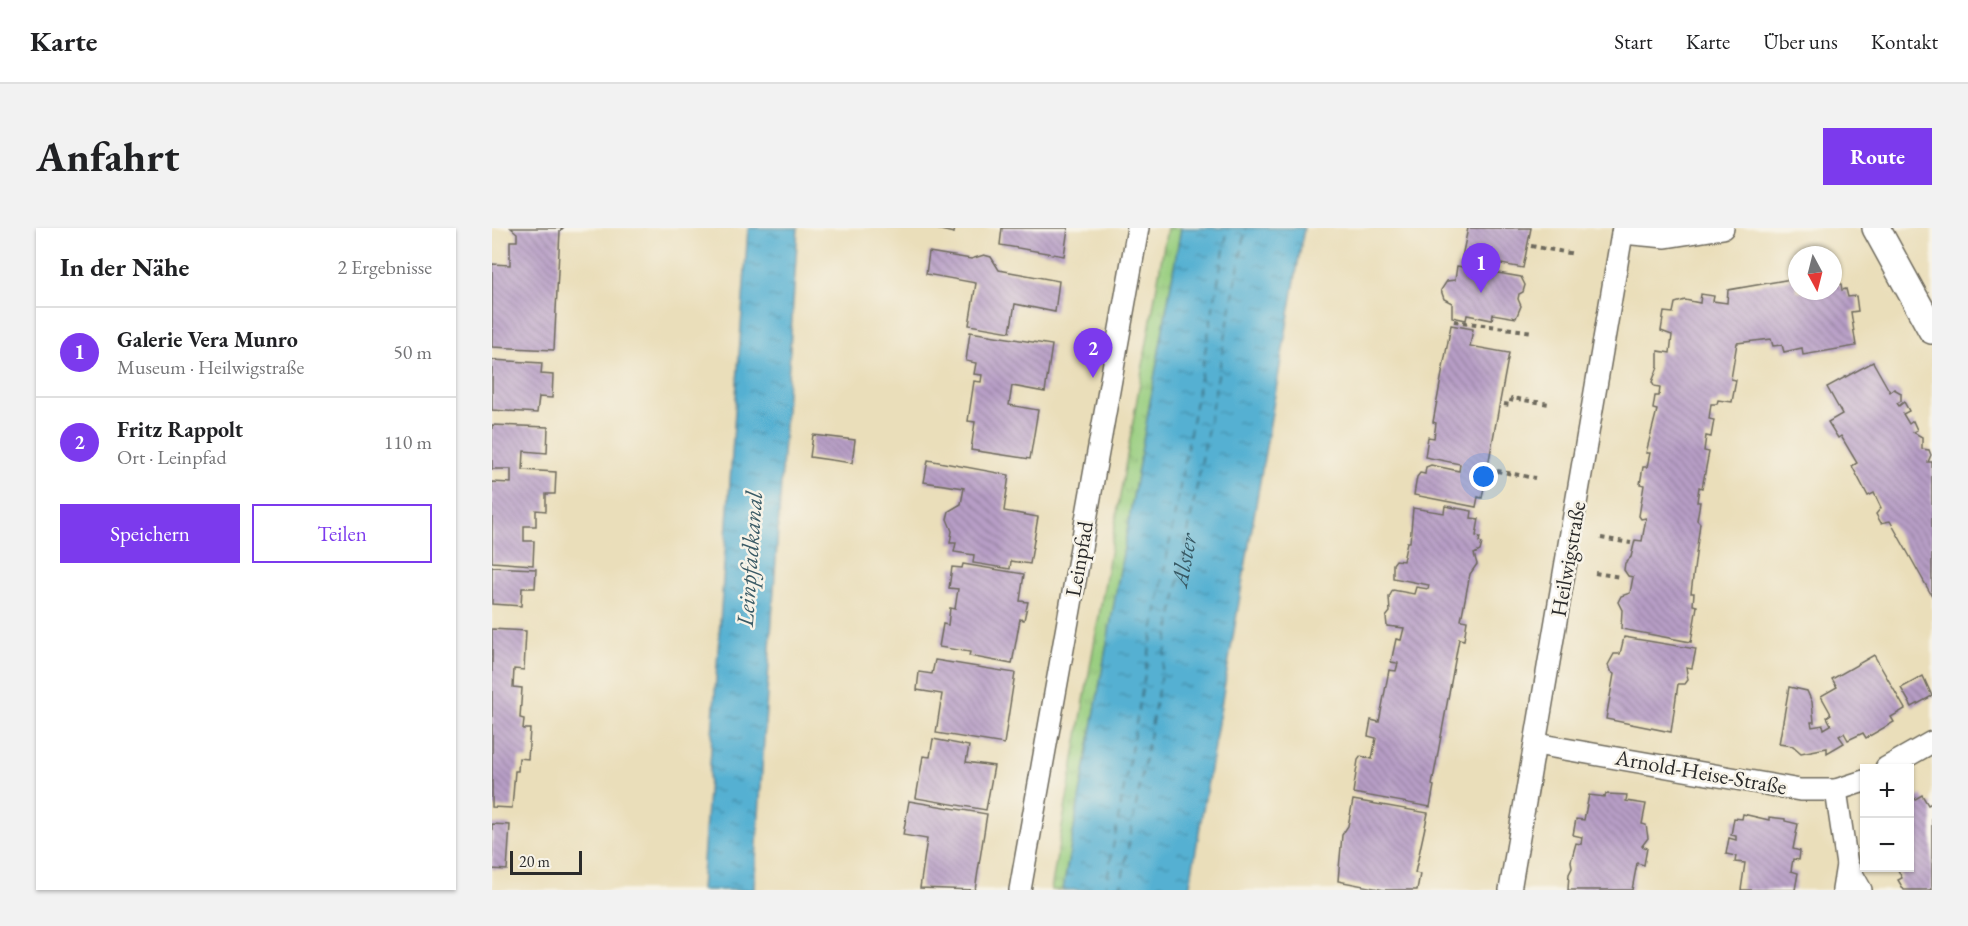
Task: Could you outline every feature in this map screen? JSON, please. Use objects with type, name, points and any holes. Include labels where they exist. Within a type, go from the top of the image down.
[{"type":"street","name":"Leinpfad","points":[[1020,890],[1138,228]]},
{"type":"street","points":[[1623,231],[1666,237],[1723,228]]},
{"type":"street","points":[[1876,228],[1932,330]]},
{"type":"street","name":"Heilwigstraße","points":[[1510,890],[1623,231]]},
{"type":"street","points":[[1893,764],[1932,742]]},
{"type":"street","name":"Arnold-Heise-Straße","points":[[1536,744],[1800,790],[1836,790],[1860,782]]},
{"type":"street","points":[[1836,790],[1847,865],[1843,890]]},
{"type":"street","points":[[1847,865],[1861,890]]},
{"type":"path","points":[[1531,246],[1575,254]]},
{"type":"path","points":[[1454,321],[1525,333],[1533,332]]},
{"type":"path","points":[[1504,404],[1510,405],[1512,398],[1549,404]]},
{"type":"path","points":[[1497,471],[1535,478]]},
{"type":"path","points":[[1601,537],[1631,543]]},
{"type":"path","points":[[1595,573],[1621,578]]},
{"type":"green space","points":[[1167,228],[1181,228],[1063,890],[1051,890]]},
{"type":"water","name":"Leinpfadkanal","points":[[748,228],[798,228],[754,890],[701,890]]},
{"type":"water","name":"Alster","points":[[1181,228],[1304,228],[1189,890],[1063,890]]},
{"type":"building","points":[[511,228],[563,228],[560,231],[554,350],[492,347],[492,264],[510,265],[510,241],[517,241],[517,233]]},
{"type":"building","points":[[932,228],[955,228],[954,233]]},
{"type":"building","points":[[1002,228],[1068,228],[1064,256],[1000,245]]},
{"type":"building","points":[[1468,228],[1531,228],[1523,268],[1462,257]]},
{"type":"building","points":[[929,252],[971,259],[984,255],[991,257],[999,270],[1059,281],[1055,312],[1015,304],[1010,332],[969,325],[976,283],[926,274]]},
{"type":"building","points":[[1457,266],[1521,277],[1525,285],[1523,292],[1519,294],[1518,299],[1521,306],[1516,318],[1493,314],[1492,320],[1467,315],[1466,320],[1452,317],[1452,303],[1444,299],[1441,290],[1447,281],[1455,280]]},
{"type":"building","points":[[1788,280],[1788,300],[1842,300],[1842,290],[1846,289],[1848,297],[1856,296],[1858,311],[1851,312],[1856,346],[1803,355],[1802,348],[1784,352],[1782,345],[1773,346],[1771,339],[1737,343],[1731,379],[1736,380],[1732,402],[1718,400],[1717,404],[1711,404],[1709,419],[1714,420],[1711,437],[1706,436],[1704,451],[1709,452],[1697,502],[1700,502],[1697,520],[1700,523],[1691,593],[1694,593],[1693,605],[1697,606],[1691,642],[1621,629],[1622,610],[1618,602],[1621,596],[1630,593],[1633,577],[1628,576],[1624,570],[1625,563],[1631,557],[1635,540],[1642,541],[1646,518],[1641,519],[1639,516],[1644,485],[1640,484],[1643,467],[1647,467],[1650,453],[1646,453],[1657,410],[1653,409],[1655,396],[1659,396],[1660,387],[1654,386],[1652,382],[1658,367],[1658,351],[1670,353],[1672,335],[1661,331],[1664,312],[1673,313],[1675,303],[1685,300],[1700,303],[1701,294],[1714,296],[1713,301],[1727,303],[1728,290]]},
{"type":"building","points":[[1451,325],[1473,329],[1470,346],[1509,353],[1482,498],[1478,497],[1476,507],[1414,495],[1417,477],[1420,473],[1425,474],[1426,467],[1431,465],[1459,471],[1460,464],[1425,457],[1428,437],[1434,438],[1436,423],[1433,422]]},
{"type":"building","points":[[970,332],[1052,345],[1045,392],[1012,386],[1009,405],[1038,410],[1030,459],[971,450],[975,422],[968,421],[974,381],[981,382],[982,375],[974,374],[976,363],[966,361]]},
{"type":"building","points":[[492,360],[542,363],[541,374],[553,375],[552,398],[539,397],[537,413],[492,410]]},
{"type":"building","points":[[1873,362],[1890,392],[1894,389],[1901,393],[1901,401],[1897,403],[1899,406],[1904,402],[1909,411],[1903,414],[1909,424],[1913,421],[1917,430],[1913,432],[1922,437],[1922,449],[1929,450],[1931,455],[1928,462],[1932,462],[1932,596],[1890,521],[1881,523],[1876,514],[1881,508],[1874,493],[1868,496],[1852,466],[1857,463],[1841,436],[1838,438],[1828,422],[1842,414],[1827,387]]},
{"type":"building","points":[[492,425],[548,427],[547,453],[524,451],[523,470],[556,472],[555,494],[546,494],[546,511],[536,510],[536,526],[524,526],[524,541],[534,541],[533,565],[492,562],[492,482],[511,483],[511,469],[492,469]]},
{"type":"building","points":[[813,435],[855,440],[852,463],[810,457]]},
{"type":"building","points":[[928,460],[1009,475],[1004,511],[1038,517],[1030,564],[1011,561],[1010,569],[973,563],[974,555],[954,552],[956,543],[950,543],[952,531],[947,519],[949,511],[961,504],[964,488],[924,482]]},
{"type":"building","points":[[1445,506],[1472,511],[1471,518],[1479,519],[1476,536],[1480,537],[1479,542],[1482,543],[1480,551],[1474,554],[1477,564],[1470,574],[1461,620],[1467,621],[1464,640],[1459,639],[1430,807],[1353,793],[1358,760],[1361,756],[1372,759],[1376,738],[1368,736],[1371,720],[1379,722],[1389,670],[1396,671],[1398,663],[1391,662],[1396,639],[1401,640],[1404,628],[1387,626],[1386,617],[1390,612],[1389,597],[1393,590],[1414,594],[1416,587],[1428,589],[1429,585],[1393,578],[1393,564],[1396,560],[1403,561],[1407,542],[1410,542],[1413,508],[1444,513]]},
{"type":"building","points":[[963,564],[1024,574],[1020,601],[1028,602],[1024,620],[1020,619],[1012,664],[969,656],[970,652],[939,647],[943,624],[948,625],[950,608],[955,609],[958,589],[949,588],[952,567],[962,568]]},
{"type":"building","points":[[492,567],[536,569],[535,588],[522,588],[521,606],[492,604]]},
{"type":"building","points":[[492,629],[526,631],[524,670],[514,669],[513,687],[522,688],[520,718],[524,719],[523,729],[530,729],[528,759],[519,758],[518,771],[515,771],[512,808],[492,807]]},
{"type":"building","points":[[1624,637],[1696,649],[1692,668],[1686,667],[1688,680],[1685,684],[1678,684],[1671,732],[1606,719],[1614,674],[1608,665],[1614,654],[1620,654]]},
{"type":"building","points":[[1874,655],[1905,709],[1891,717],[1894,722],[1866,738],[1863,733],[1848,740],[1844,733],[1839,736],[1844,743],[1827,753],[1827,748],[1801,753],[1793,746],[1779,744],[1789,687],[1807,691],[1812,702],[1814,722],[1811,722],[1812,727],[1823,725],[1824,729],[1831,725],[1827,717],[1831,714],[1821,696],[1837,687],[1832,679]]},
{"type":"building","points":[[935,660],[1015,673],[1004,744],[936,733],[942,694],[917,690],[919,672],[932,674]]},
{"type":"building","points":[[1923,676],[1932,696],[1912,707],[1901,688]]},
{"type":"building","points":[[933,739],[969,746],[966,762],[994,766],[986,810],[916,798],[923,756],[930,757]]},
{"type":"building","points":[[1606,794],[1627,795],[1626,801],[1646,804],[1642,824],[1646,825],[1648,838],[1642,846],[1647,848],[1644,865],[1637,863],[1632,890],[1568,890],[1571,861],[1576,843],[1581,844],[1582,837],[1573,835],[1576,819],[1584,820],[1589,795],[1605,797]]},
{"type":"building","points":[[1922,795],[1928,805],[1932,803],[1932,890],[1904,890],[1898,880],[1902,878],[1899,872],[1914,872],[1914,800]]},
{"type":"building","points":[[1353,800],[1428,813],[1415,873],[1420,874],[1417,890],[1384,890],[1338,881],[1342,835],[1348,826]]},
{"type":"building","points":[[909,801],[987,814],[975,890],[920,888],[927,839],[903,835]]},
{"type":"building","points":[[1743,814],[1769,820],[1769,817],[1785,819],[1785,821],[1798,824],[1793,849],[1800,851],[1799,860],[1793,859],[1791,871],[1798,873],[1795,890],[1741,890],[1745,863],[1735,862],[1736,856],[1726,854],[1729,838],[1736,840],[1736,836],[1731,835],[1734,818],[1742,819]]},
{"type":"building","points":[[492,824],[510,825],[507,870],[492,869]]},
{"type":"ferry route","points":[[1105,890],[1228,228]]},
{"type":"ferry route","points":[[1120,890],[1246,228]]},
{"type":"place","name":"Galerie Vera Munro","points":[[1481,293]]},
{"type":"place","name":"Fritz Rappolt","points":[[1093,378]]}]
